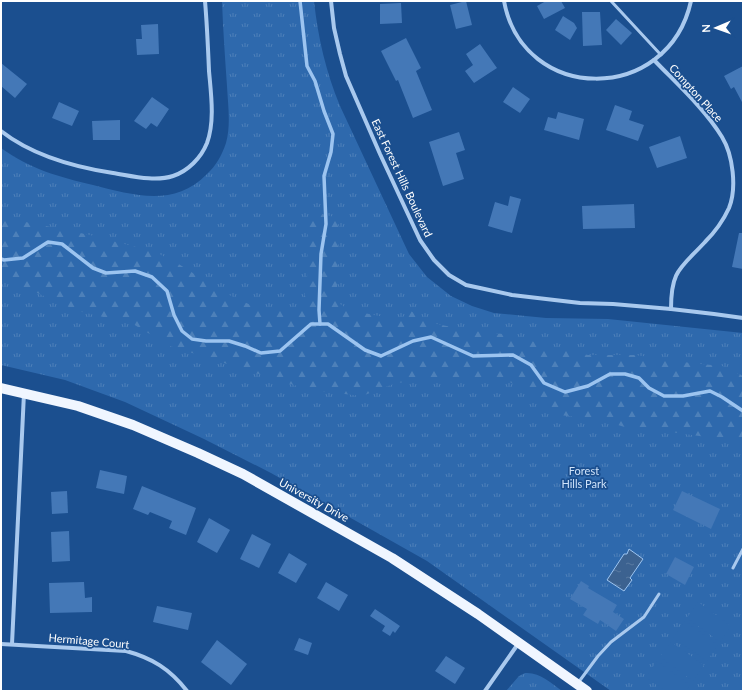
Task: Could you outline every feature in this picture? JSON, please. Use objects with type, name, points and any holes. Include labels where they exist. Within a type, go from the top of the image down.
[{"type":"main road","name":"University Drive","points":[[1,388],[78,406],[133,425],[243,474],[392,558],[478,614],[518,644],[587,691]]},
{"type":"street","points":[[1,131],[30,150],[51,158],[98,170],[142,177],[164,178],[182,172],[190,167],[203,151],[210,129],[211,97],[205,1]]},
{"type":"street","name":"East Forest Hills Boulevard","points":[[331,1],[334,28],[340,54],[353,94],[420,240],[434,260],[449,275],[466,285],[512,295],[580,303],[671,309],[743,318]]},
{"type":"street","points":[[504,1],[509,21],[516,34],[534,56],[559,71],[572,76],[600,79],[615,78],[629,74],[642,68],[660,55],[681,30],[691,1]]},
{"type":"street","name":"Compton Place","points":[[654,60],[710,120],[723,138],[732,166],[732,195],[729,206],[719,226],[676,274],[672,284],[671,309]]},
{"type":"street","points":[[12,644],[24,393]]},
{"type":"street","name":"Hermitage Court","points":[[1,644],[126,651],[157,663],[170,673],[187,691]]},
{"type":"street","points":[[485,691],[518,644]]},
{"type":"lane","points":[[611,1],[660,55]]},
{"type":"lane","points":[[733,568],[743,549]]},
{"type":"lane","points":[[577,684],[598,656],[611,642],[644,617],[659,594]]},
{"type":"green space","name":"Forest Hills Park","points":[[222,1],[314,1],[323,55],[340,106],[409,254],[427,277],[451,296],[472,306],[494,313],[546,318],[608,319],[743,333],[743,691],[611,691],[427,561],[271,473],[204,439],[125,402],[65,380],[1,365],[1,148],[23,162],[68,179],[138,195],[167,195],[194,185],[216,164],[223,152],[228,136],[229,115]]},
{"type":"green space","points":[[314,212],[334,217],[339,227],[337,291],[340,304],[349,310],[399,320],[411,311],[428,322],[465,330],[512,335],[555,348],[588,355],[635,355],[722,366],[743,376],[743,442],[663,431],[638,431],[598,419],[559,415],[533,395],[508,381],[457,377],[396,383],[362,396],[310,390],[170,346],[133,324],[78,311],[1,277],[1,217],[90,235],[155,252],[177,263],[223,292],[257,308],[283,311],[302,306],[307,285],[308,218]]},
{"type":"green space","points":[[698,602],[731,626],[720,642],[687,618]]},
{"type":"green space","points":[[685,621],[718,645],[707,661],[673,638]]},
{"type":"green space","points":[[671,642],[704,665],[693,681],[660,657]]},
{"type":"green space","points":[[657,661],[690,685],[686,691],[665,691],[646,677]]},
{"type":"green space","points":[[525,673],[536,674],[562,691],[506,691],[519,676]]},
{"type":"water","points":[[629,549],[643,559],[630,578],[632,580],[624,591],[607,580],[624,554],[627,554]]},
{"type":"building","points":[[466,1],[472,25],[456,29],[450,5]]},
{"type":"building","points":[[546,1],[561,1],[565,8],[544,19],[537,6]]},
{"type":"building","points":[[401,3],[402,23],[380,24],[380,4]]},
{"type":"building","points":[[582,12],[600,12],[602,45],[583,46]]},
{"type":"building","points":[[563,16],[574,23],[577,28],[570,40],[555,30]]},
{"type":"building","points":[[616,19],[632,33],[621,45],[606,30]]},
{"type":"building","points":[[158,24],[159,54],[137,55],[136,39],[142,39],[141,25]]},
{"type":"building","points":[[406,38],[421,68],[416,71],[432,110],[413,118],[398,80],[396,81],[381,51]]},
{"type":"building","points":[[480,44],[497,68],[474,83],[465,71],[473,65],[466,54]]},
{"type":"building","points":[[1,63],[27,84],[15,98],[1,86]]},
{"type":"building","points":[[743,66],[743,104],[734,87],[731,89],[724,76]]},
{"type":"building","points":[[513,87],[530,99],[520,113],[503,102]]},
{"type":"building","points":[[152,97],[169,109],[157,127],[151,123],[146,129],[134,121]]},
{"type":"building","points":[[59,102],[79,111],[72,126],[52,118]]},
{"type":"building","points":[[615,105],[632,111],[629,120],[644,125],[638,141],[606,130]]},
{"type":"building","points":[[558,112],[584,119],[579,140],[544,130],[548,117],[556,119]]},
{"type":"building","points":[[120,120],[120,140],[93,140],[92,121]]},
{"type":"building","points":[[459,132],[465,150],[456,153],[464,179],[443,186],[429,142]]},
{"type":"building","points":[[680,136],[687,158],[657,168],[649,147]]},
{"type":"building","points":[[510,196],[521,199],[512,233],[488,226],[495,202],[508,206]]},
{"type":"building","points":[[634,204],[635,228],[583,229],[582,206]]},
{"type":"building","points":[[739,233],[743,233],[743,269],[732,267]]},
{"type":"building","points":[[100,470],[127,476],[124,494],[96,488]]},
{"type":"building","points":[[142,486],[196,508],[186,535],[169,528],[172,521],[150,512],[148,515],[133,509]]},
{"type":"building","points":[[67,491],[68,513],[52,514],[51,492]]},
{"type":"building","points":[[682,491],[720,509],[711,529],[673,510]]},
{"type":"building","points":[[209,518],[230,530],[217,553],[197,542]]},
{"type":"building","points":[[69,531],[70,561],[52,562],[51,532]]},
{"type":"building","points":[[252,534],[271,544],[259,568],[240,559]]},
{"type":"building","points":[[289,553],[307,564],[296,583],[278,573]]},
{"type":"building","points":[[675,557],[694,567],[685,585],[666,574]]},
{"type":"building","points":[[581,581],[589,586],[588,588],[617,605],[613,612],[624,619],[616,631],[600,620],[598,624],[583,615],[587,609],[570,599]]},
{"type":"building","points":[[84,582],[85,598],[92,597],[92,612],[50,613],[49,583]]},
{"type":"building","points":[[326,582],[348,595],[339,611],[317,598]]},
{"type":"building","points":[[157,606],[192,613],[188,630],[153,622]]},
{"type":"building","points":[[375,609],[400,626],[395,633],[393,631],[390,636],[382,631],[385,626],[370,616]]},
{"type":"building","points":[[299,638],[312,643],[308,655],[294,650]]},
{"type":"building","points":[[217,640],[247,664],[231,685],[201,662]]},
{"type":"building","points":[[446,656],[465,668],[455,684],[435,671]]},
{"type":"waterway","points":[[300,1],[307,66],[315,81],[333,134],[331,152],[324,176],[326,224],[321,254],[320,324]]},
{"type":"waterway","points":[[1,259],[23,258],[48,242],[62,244],[93,268],[106,273],[135,271],[152,277],[167,291],[174,315],[182,331],[192,339],[206,341],[229,341],[261,353],[280,351],[311,324],[328,324],[365,350],[381,356],[413,341],[431,337],[473,356],[513,355],[531,365],[544,383],[565,392],[588,386],[610,374],[625,374],[639,378],[649,388],[664,396],[683,396],[710,391],[743,411]]}]
